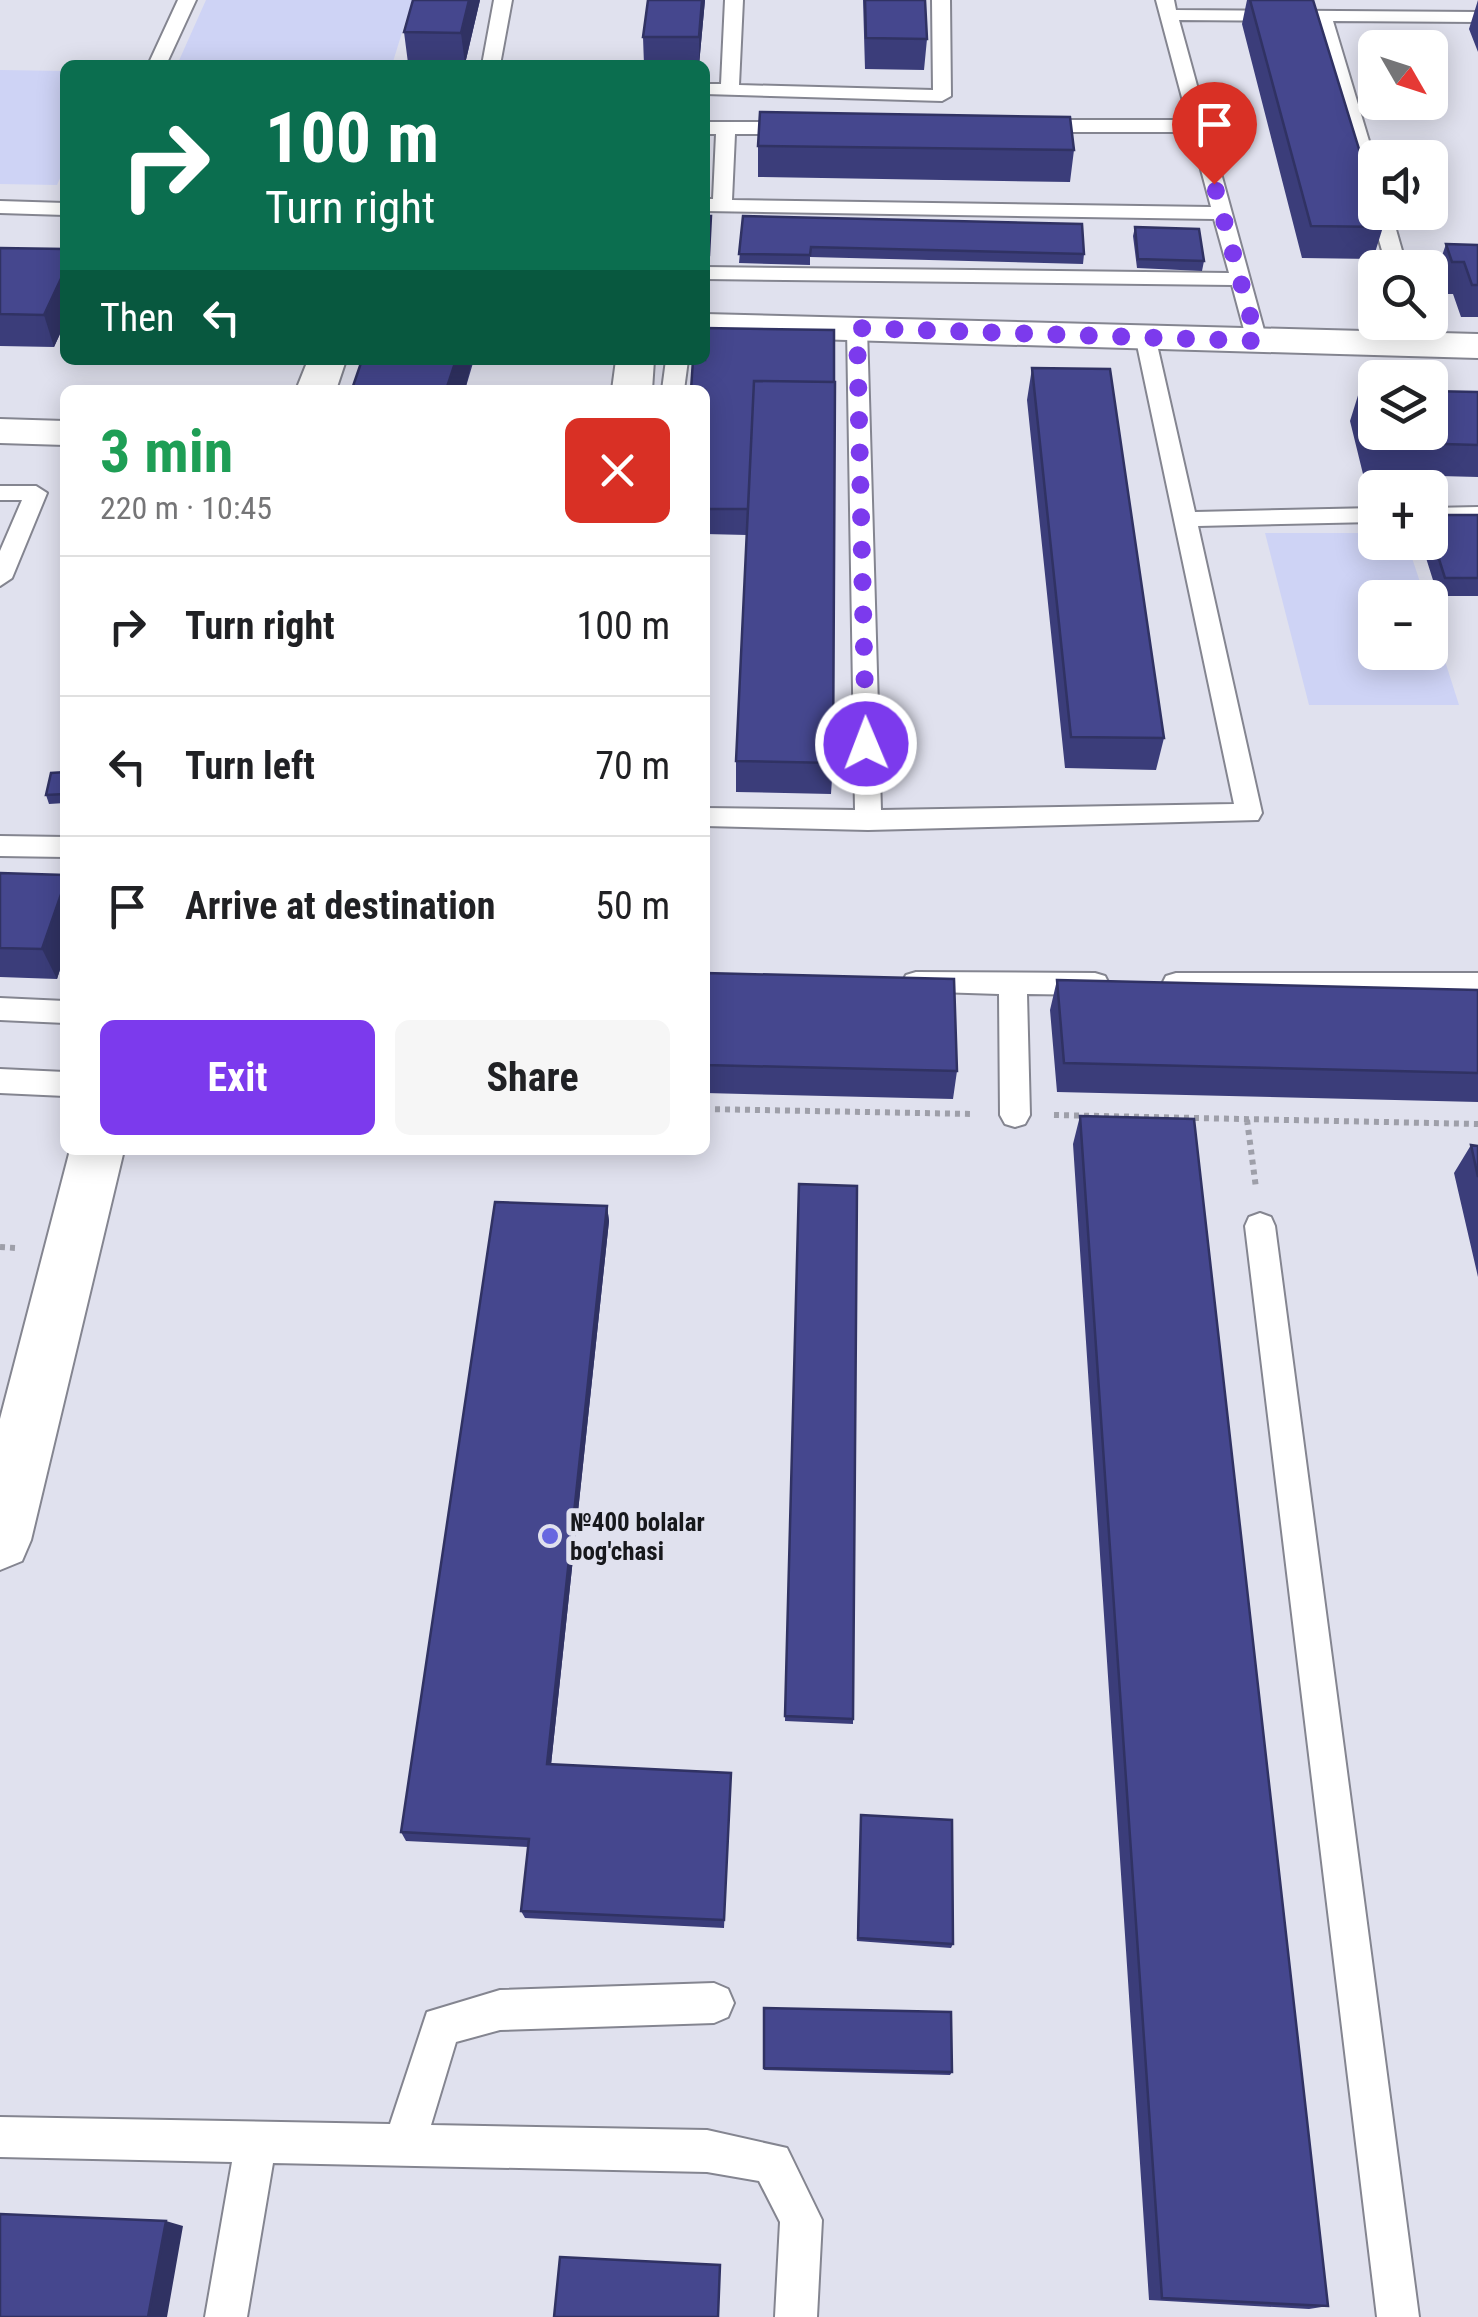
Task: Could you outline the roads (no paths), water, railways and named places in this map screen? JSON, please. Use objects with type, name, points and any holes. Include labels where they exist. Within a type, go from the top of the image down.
[{"type":"street","points":[[710,325],[1146,340],[1257,341],[1358,336]]},
{"type":"street","points":[[1448,340],[1478,346]]},
{"type":"street","points":[[0,431],[60,432]]},
{"type":"street","points":[[0,1540],[96,1155]]},
{"type":"lane","points":[[160,60],[187,0]]},
{"type":"lane","points":[[492,60],[503,0]]},
{"type":"lane","points":[[730,90],[734,0]]},
{"type":"lane","points":[[710,89],[943,104],[942,0]]},
{"type":"lane","points":[[1257,341],[1167,8],[1324,16],[1478,16]]},
{"type":"lane","points":[[1324,16],[1360,140]]},
{"type":"lane","points":[[1006,126],[1199,126]]},
{"type":"lane","points":[[818,128],[715,128],[714,205],[1222,213]]},
{"type":"lane","points":[[0,208],[60,209]]},
{"type":"lane","points":[[710,273],[1238,279]]},
{"type":"lane","points":[[857,328],[868,820]]},
{"type":"lane","points":[[710,817],[868,820],[1249,813],[1146,340]]},
{"type":"lane","points":[[0,493],[36,492],[0,578]]},
{"type":"lane","points":[[1448,514],[1478,514]]},
{"type":"lane","points":[[1182,519],[1358,516]]},
{"type":"lane","points":[[0,846],[60,848]]},
{"type":"lane","points":[[878,983],[1478,984]]},
{"type":"lane","points":[[1013,983],[1015,1114]]},
{"type":"lane","points":[[0,1009],[60,1012]]},
{"type":"lane","points":[[0,1082],[60,1084]]},
{"type":"lane","points":[[1260,1226],[1398,2317]]},
{"type":"lane","points":[[404,2145],[441,2026],[500,2010],[714,2002]]},
{"type":"lane","points":[[0,2137],[707,2151],[772,2162],[801,2220],[796,2317]]},
{"type":"lane","points":[[226,2317],[256,2142]]},
{"type":"place","name":"№400 bolalar bog'chasi","points":[[550,1536]]}]
